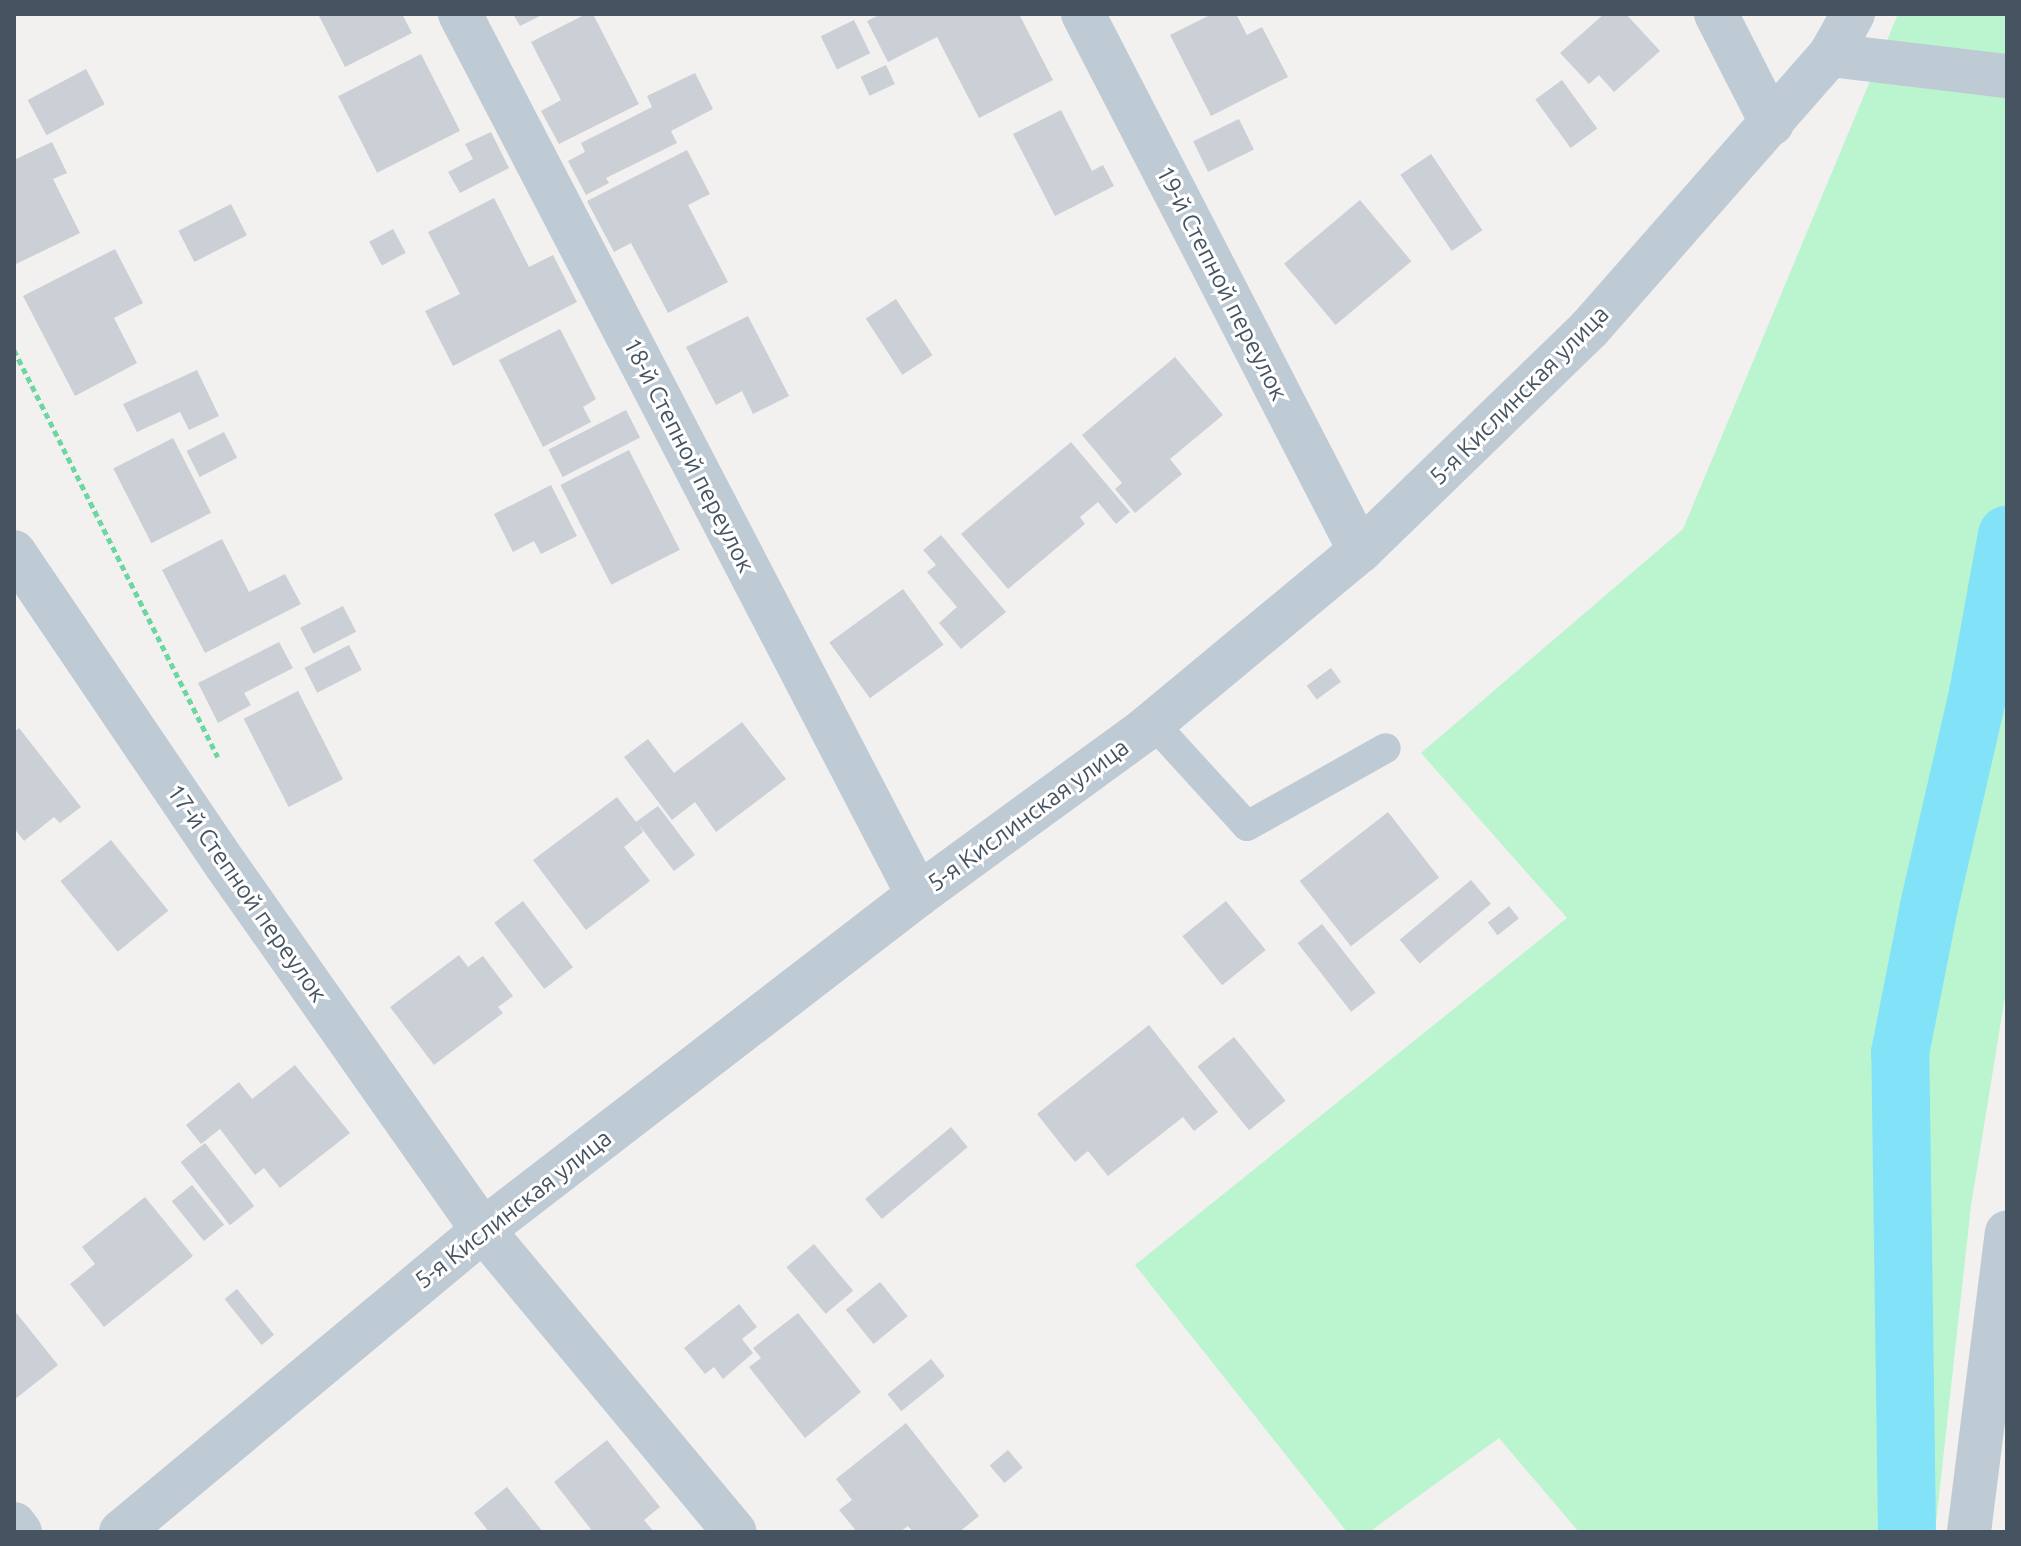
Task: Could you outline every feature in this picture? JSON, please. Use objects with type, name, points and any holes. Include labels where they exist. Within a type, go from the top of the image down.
[{"type":"street","name":"18-й Степной переулок","points":[[460,14],[918,895]]},
{"type":"street","name":"19-й Степной переулок","points":[[1083,14],[1360,551]]},
{"type":"street","points":[[1716,14],[1772,124]]},
{"type":"street","name":"5-я Кислинская улица","points":[[121,1532],[483,1230],[918,895],[1153,723],[1360,551],[1590,328],[1830,55],[1853,14]]},
{"type":"street","points":[[1830,55],[2007,76]]},
{"type":"street","name":"17-й Степной переулок","points":[[14,552],[226,865],[483,1230],[735,1532]]},
{"type":"street","points":[[1969,1532],[2007,1232]]},
{"type":"street","points":[[14,1524],[20,1532]]},
{"type":"lane","points":[[1153,723],[1247,826],[1386,748]]},
{"type":"path","points":[[14,350],[222,764]]},
{"type":"green space","points":[[1898,14],[2007,14],[2007,984],[1971,1206],[1935,1532],[1579,1532],[1499,1438],[1369,1532],[1347,1532],[1135,1265],[1567,918],[1421,753],[1683,529]]},
{"type":"building","points":[[318,14],[402,14],[412,33],[345,67]]},
{"type":"building","points":[[513,14],[544,14],[520,26]]},
{"type":"building","points":[[586,14],[593,14],[639,104],[559,144],[541,111],[561,100],[531,42]]},
{"type":"building","points":[[881,14],[1019,14],[1053,80],[979,118],[937,37],[888,62],[867,21]]},
{"type":"building","points":[[1212,14],[1236,14],[1247,35],[1262,27],[1288,77],[1211,116],[1170,35]]},
{"type":"building","points":[[1604,14],[1626,14],[1660,51],[1614,92],[1599,75],[1589,84],[1560,53]]},
{"type":"building","points":[[854,20],[870,53],[837,69],[821,36]]},
{"type":"building","points":[[421,54],[460,131],[377,173],[338,96]]},
{"type":"building","points":[[886,65],[895,84],[869,96],[861,77]]},
{"type":"building","points":[[86,69],[105,104],[47,135],[28,100]]},
{"type":"building","points":[[695,73],[713,109],[671,131],[677,143],[606,178],[609,183],[586,195],[568,161],[585,152],[581,143],[652,107],[647,96]]},
{"type":"building","points":[[1562,80],[1597,129],[1571,148],[1535,99]]},
{"type":"building","points":[[1061,110],[1092,171],[1103,165],[1114,186],[1055,216],[1013,134]]},
{"type":"building","points":[[1239,119],[1254,150],[1208,172],[1193,141]]},
{"type":"building","points":[[491,132],[509,168],[460,193],[448,172],[473,159],[465,144]]},
{"type":"building","points":[[52,142],[67,173],[53,179],[80,233],[14,265],[14,160]]},
{"type":"building","points":[[687,150],[710,194],[688,205],[728,282],[668,313],[631,243],[614,252],[587,201]]},
{"type":"building","points":[[1431,154],[1482,230],[1452,251],[1400,175]]},
{"type":"building","points":[[494,198],[529,267],[553,255],[577,302],[453,366],[425,311],[460,294],[428,232]]},
{"type":"building","points":[[1360,200],[1411,261],[1336,325],[1284,264]]},
{"type":"building","points":[[231,204],[247,235],[194,262],[178,231]]},
{"type":"building","points":[[393,229],[406,253],[382,266],[369,242]]},
{"type":"building","points":[[115,249],[143,303],[114,318],[137,363],[75,396],[23,296]]},
{"type":"building","points":[[896,299],[932,355],[902,375],[866,319]]},
{"type":"building","points":[[748,316],[789,396],[753,414],[742,391],[716,405],[686,347]]},
{"type":"building","points":[[560,329],[596,399],[583,407],[591,422],[543,447],[499,360]]},
{"type":"building","points":[[1175,357],[1223,415],[1170,459],[1182,474],[1135,513],[1115,489],[1122,483],[1082,435]]},
{"type":"building","points":[[197,370],[219,416],[189,430],[180,412],[137,432],[123,404]]},
{"type":"building","points":[[626,410],[640,438],[563,477],[548,449]]},
{"type":"building","points":[[224,432],[237,458],[200,477],[187,451]]},
{"type":"building","points":[[173,438],[211,513],[151,543],[113,468]]},
{"type":"building","points":[[1071,442],[1130,512],[1116,524],[1098,502],[1080,517],[1085,524],[1008,589],[961,534]]},
{"type":"building","points":[[629,450],[680,550],[611,585],[560,485]]},
{"type":"building","points":[[551,485],[577,536],[541,554],[534,541],[513,552],[494,514]]},
{"type":"building","points":[[941,535],[1006,612],[961,649],[939,623],[957,607],[927,572],[936,565],[923,550]]},
{"type":"building","points":[[222,539],[249,592],[285,574],[301,604],[205,653],[162,570]]},
{"type":"building","points":[[903,589],[944,645],[870,698],[829,642]]},
{"type":"building","points":[[343,606],[356,632],[313,654],[300,628]]},
{"type":"building","points":[[279,642],[293,668],[244,693],[251,705],[218,723],[198,683]]},
{"type":"building","points":[[349,645],[362,670],[317,693],[304,668]]},
{"type":"building","points":[[1331,668],[1341,682],[1317,699],[1307,686]]},
{"type":"building","points":[[298,691],[343,779],[289,807],[244,719]]},
{"type":"building","points":[[742,722],[786,779],[716,832],[695,802],[672,820],[624,757],[648,739],[674,773]]},
{"type":"building","points":[[19,728],[81,807],[60,823],[54,817],[24,841],[14,828],[14,732]]},
{"type":"building","points":[[617,797],[636,822],[658,806],[695,855],[674,871],[639,825],[643,832],[624,847],[650,881],[586,930],[533,860]]},
{"type":"building","points":[[1388,812],[1439,877],[1351,946],[1300,881]]},
{"type":"building","points":[[111,840],[168,911],[118,952],[60,881]]},
{"type":"building","points":[[1471,880],[1491,904],[1420,964],[1400,940]]},
{"type":"building","points":[[523,901],[573,967],[544,989],[494,923]]},
{"type":"building","points":[[1226,901],[1266,950],[1222,985],[1182,936]]},
{"type":"building","points":[[1509,906],[1519,919],[1498,935],[1488,923]]},
{"type":"building","points":[[1322,924],[1376,993],[1351,1012],[1298,943]]},
{"type":"building","points":[[459,955],[468,967],[483,956],[513,996],[498,1007],[503,1013],[434,1065],[390,1007]]},
{"type":"building","points":[[1149,1025],[1218,1112],[1194,1131],[1183,1117],[1108,1176],[1088,1151],[1075,1162],[1037,1114]]},
{"type":"building","points":[[1234,1037],[1286,1101],[1249,1130],[1197,1067]]},
{"type":"building","points":[[295,1065],[350,1133],[280,1188],[264,1168],[255,1175],[220,1129],[201,1144],[186,1125],[239,1082],[252,1099]]},
{"type":"building","points":[[951,1127],[968,1147],[882,1219],[865,1199]]},
{"type":"building","points":[[205,1143],[254,1206],[230,1225],[181,1162]]},
{"type":"building","points":[[192,1185],[224,1225],[204,1241],[172,1201]]},
{"type":"building","points":[[145,1197],[193,1256],[104,1327],[70,1284],[95,1264],[82,1247]]},
{"type":"building","points":[[814,1244],[853,1291],[826,1314],[786,1267]]},
{"type":"building","points":[[880,1282],[908,1316],[873,1344],[846,1310]]},
{"type":"building","points":[[237,1289],[274,1335],[262,1345],[225,1299]]},
{"type":"building","points":[[739,1304],[757,1327],[742,1339],[753,1353],[723,1379],[714,1367],[705,1374],[684,1348]]},
{"type":"building","points":[[14,1310],[58,1365],[14,1400]]},
{"type":"building","points":[[798,1313],[861,1392],[805,1438],[749,1367],[761,1358],[753,1348]]},
{"type":"building","points":[[931,1359],[945,1376],[901,1411],[887,1394]]},
{"type":"building","points":[[906,1423],[979,1516],[959,1532],[913,1532],[908,1526],[900,1532],[857,1532],[839,1510],[852,1500],[836,1479]]},
{"type":"building","points":[[607,1440],[660,1507],[644,1520],[654,1532],[593,1532],[554,1482]]},
{"type":"building","points":[[1008,1450],[1023,1468],[1004,1483],[990,1465]]},
{"type":"building","points":[[507,1487],[543,1532],[489,1532],[474,1513]]},
{"type":"waterway","points":[[1907,1532],[1900,1053],[1929,906],[1978,694],[2007,535]]}]
